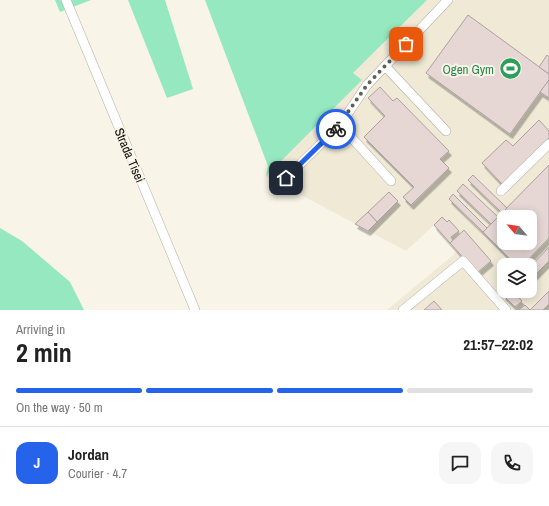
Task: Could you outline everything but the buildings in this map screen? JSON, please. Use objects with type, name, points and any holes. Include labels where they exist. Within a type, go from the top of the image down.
[{"type":"lane","name":"Strada Tisei","points":[[66,0],[195,310]]},
{"type":"lane","points":[[286,178],[340,125],[367,85],[448,0]]},
{"type":"lane","points":[[385,66],[446,131]]},
{"type":"lane","points":[[340,125],[391,181]]},
{"type":"lane","points":[[501,191],[549,144]]},
{"type":"lane","points":[[403,310],[463,261],[506,310]]},
{"type":"shaded area","points":[[427,0],[549,0],[549,310],[503,310],[500,308],[498,310],[387,310],[458,251],[434,225],[406,251],[266,176],[361,80],[353,73]]},
{"type":"green space","points":[[55,0],[91,0],[60,12]]},
{"type":"green space","points":[[128,0],[165,0],[193,89],[167,98]]},
{"type":"green space","points":[[205,0],[427,0],[353,73],[362,80],[266,176],[268,166]]},
{"type":"green space","points":[[0,228],[22,241],[70,282],[84,310],[0,310]]},
{"type":"way so far","points":[[336,129],[367,85],[406,44]]},
{"type":"place","name":"Ogen Gym","points":[[510,69]]},
{"type":"route","points":[[286,178],[336,129]]}]
